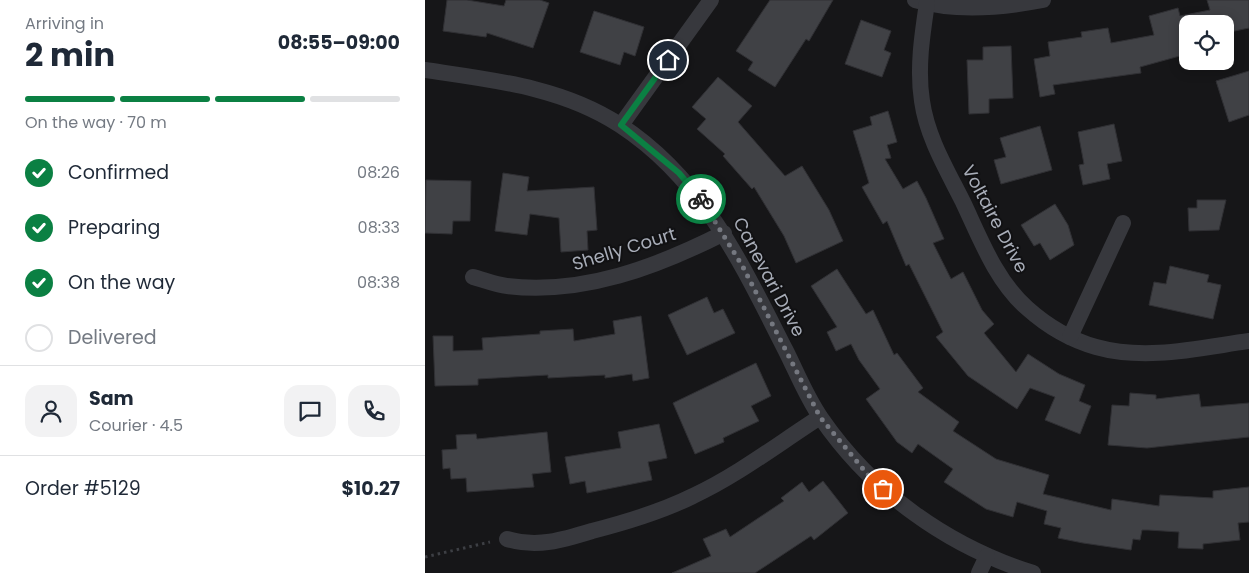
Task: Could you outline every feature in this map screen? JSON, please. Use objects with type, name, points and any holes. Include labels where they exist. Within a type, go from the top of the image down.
[{"type":"street","points":[[621,125],[711,0]]},
{"type":"street","points":[[921,2],[979,7],[1011,6],[1043,0]]},
{"type":"street","name":"Voltaire Drive","points":[[921,2],[919,79],[927,126],[993,263],[1008,287],[1026,308],[1070,337],[1095,346],[1125,353],[1164,352],[1249,340]]},
{"type":"street","name":"Canevari Drive","points":[[425,70],[530,87],[566,98],[621,125],[679,173],[702,200],[723,233],[820,417],[869,476],[898,502],[956,541],[987,556],[1033,573]]},
{"type":"street","points":[[1070,337],[1123,223]]},
{"type":"street","name":"Shelly Court","points":[[473,277],[505,286],[535,288],[574,286],[611,278],[657,262],[723,233]]},
{"type":"street","points":[[507,538],[521,543],[538,544],[559,541],[664,509],[695,495],[730,475],[820,417]]},
{"type":"street","points":[[979,573],[987,556]]},
{"type":"path","points":[[425,557],[507,538]]},
{"type":"building","points":[[447,0],[467,0],[504,6],[506,0],[540,0],[549,3],[533,48],[487,33],[486,37],[443,31]]},
{"type":"building","points":[[770,0],[833,0],[809,41],[806,39],[775,87],[748,70],[753,62],[736,51]]},
{"type":"building","points":[[1207,0],[1249,0],[1249,28],[1234,31],[1234,15],[1185,15],[1210,10]]},
{"type":"building","points":[[1178,8],[1180,15],[1179,56],[1140,67],[1141,73],[1053,85],[1055,94],[1040,97],[1034,59],[1050,56],[1048,42],[1082,37],[1081,32],[1108,28],[1111,43],[1154,35],[1149,16]]},
{"type":"building","points":[[594,11],[644,27],[635,56],[624,52],[620,65],[580,52]]},
{"type":"building","points":[[861,20],[891,31],[884,50],[891,53],[882,77],[845,64]]},
{"type":"building","points":[[1011,46],[1013,98],[989,99],[989,113],[969,114],[967,60],[983,60],[983,47]]},
{"type":"building","points":[[1249,71],[1249,115],[1229,122],[1216,81]]},
{"type":"building","points":[[718,77],[752,106],[738,122],[785,176],[802,166],[829,210],[843,241],[796,263],[784,236],[754,187],[752,189],[723,156],[725,154],[697,129],[706,119],[692,107]]},
{"type":"building","points":[[888,111],[897,142],[887,145],[891,158],[885,159],[903,189],[917,181],[944,239],[933,243],[951,279],[963,272],[982,310],[994,324],[984,333],[1016,372],[1028,354],[1059,374],[1085,385],[1079,401],[1091,406],[1080,434],[1045,420],[1055,397],[1030,388],[1017,409],[968,376],[936,337],[943,332],[909,264],[906,266],[887,221],[883,224],[862,187],[869,183],[853,131],[872,125],[870,117]]},
{"type":"building","points":[[1114,124],[1122,161],[1107,164],[1110,179],[1083,185],[1079,165],[1084,164],[1078,132]]},
{"type":"building","points":[[1040,126],[1052,170],[1001,184],[994,160],[1006,157],[1000,138]]},
{"type":"building","points":[[503,173],[529,177],[527,191],[594,187],[597,230],[587,231],[588,250],[561,252],[559,218],[530,214],[527,235],[495,231]]},
{"type":"building","points":[[426,180],[471,181],[470,221],[453,221],[452,234],[425,233]]},
{"type":"building","points":[[1197,200],[1226,200],[1219,230],[1189,231],[1188,208],[1197,208]]},
{"type":"building","points":[[1055,204],[1068,225],[1074,245],[1050,260],[1040,243],[1034,246],[1021,225]]},
{"type":"building","points":[[1170,266],[1209,275],[1207,282],[1221,285],[1213,319],[1149,305],[1154,282],[1166,284]]},
{"type":"building","points":[[837,269],[866,314],[873,310],[894,355],[897,353],[923,388],[918,392],[959,422],[953,431],[996,459],[1049,475],[1043,494],[1111,510],[1112,499],[1159,506],[1160,495],[1213,498],[1213,491],[1249,487],[1249,522],[1238,523],[1240,540],[1203,544],[1203,549],[1178,548],[1179,532],[1142,530],[1140,540],[1133,539],[1131,550],[1083,543],[1058,538],[1061,528],[1044,524],[1047,511],[1017,502],[1013,517],[986,509],[944,482],[953,469],[918,444],[912,453],[897,442],[866,399],[880,389],[859,360],[851,344],[836,351],[827,332],[837,327],[811,286]]},
{"type":"building","points":[[707,297],[714,313],[723,309],[735,333],[687,355],[668,315]]},
{"type":"building","points":[[641,316],[649,378],[633,381],[632,374],[605,378],[605,375],[548,378],[548,375],[478,379],[478,385],[435,386],[433,336],[453,336],[453,351],[483,350],[482,338],[540,334],[540,331],[573,329],[574,341],[615,334],[613,321]]},
{"type":"building","points":[[756,363],[771,396],[751,406],[759,421],[723,438],[724,442],[695,454],[673,403]]},
{"type":"building","points":[[1130,393],[1156,395],[1156,399],[1199,394],[1201,407],[1249,403],[1249,437],[1147,448],[1108,445],[1112,405],[1129,406]]},
{"type":"building","points":[[659,424],[667,458],[648,462],[652,480],[587,493],[585,481],[570,484],[565,457],[621,448],[618,432]]},
{"type":"building","points":[[547,432],[551,472],[532,474],[534,487],[467,492],[466,478],[451,479],[450,468],[443,469],[442,450],[457,449],[456,435],[476,434],[477,439]]},
{"type":"building","points":[[823,481],[848,513],[814,540],[811,536],[755,573],[672,573],[711,556],[703,539],[726,529],[730,537],[784,501],[781,498],[802,482],[809,492]]},
{"type":"way so far","points":[[701,199],[743,267],[820,417],[844,448],[883,489]]},
{"type":"route","points":[[668,60],[621,125],[679,173],[701,199]]}]
